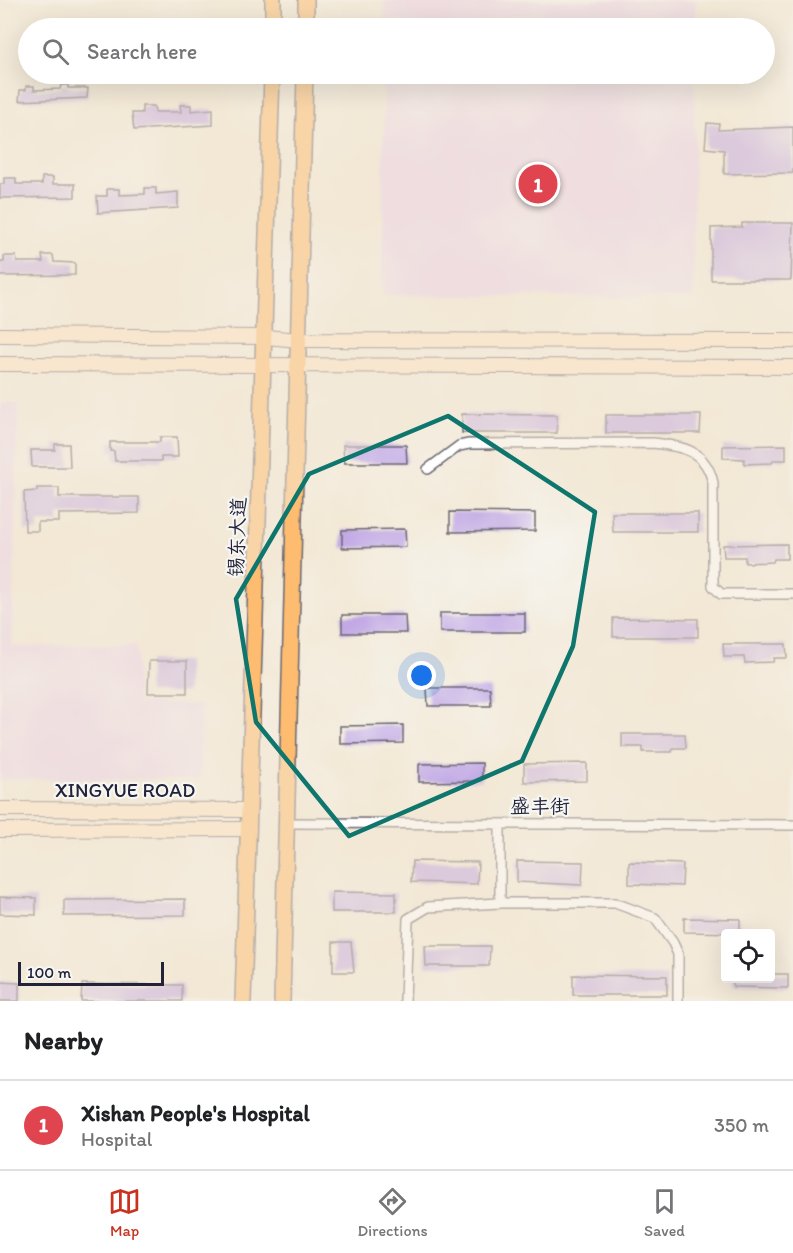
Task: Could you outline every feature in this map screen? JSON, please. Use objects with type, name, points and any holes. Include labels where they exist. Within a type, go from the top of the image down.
[{"type":"main road","points":[[273,0],[273,18]]},
{"type":"main road","points":[[306,0],[306,18]]},
{"type":"main road","name":"锡东大道","points":[[243,1001],[266,337],[272,84]]},
{"type":"main road","points":[[282,1001],[305,84]]},
{"type":"main road","points":[[0,336],[266,337],[299,340],[793,341]]},
{"type":"main road","points":[[0,364],[793,367]]},
{"type":"main road","name":"XINGYUE ROAD","points":[[0,809],[249,810]]},
{"type":"main road","name":"XINGYUE ROAD","points":[[0,830],[249,829]]},
{"type":"street","points":[[428,469],[459,446],[469,444],[653,443],[682,446],[697,455],[711,473],[713,483],[713,586],[721,594],[793,594]]},
{"type":"street","name":"盛丰街","points":[[286,823],[793,825]]},
{"type":"street","points":[[500,824],[500,903]]},
{"type":"street","points":[[405,1001],[408,919],[428,907],[500,903],[615,903],[655,918],[678,954],[678,1001]]},
{"type":"highlighted area","points":[[448,416],[595,512],[573,646],[522,761],[349,836],[256,722],[236,599],[309,474]]},
{"type":"shaded area","points":[[385,0],[696,0],[695,18],[384,18]]},
{"type":"shaded area","points":[[384,84],[695,84],[693,298],[382,295]]},
{"type":"shaded area","points":[[0,403],[18,403],[12,646],[137,645],[137,703],[201,705],[199,780],[0,779]]},
{"type":"building","points":[[61,85],[68,85],[68,88],[88,88],[87,98],[19,101],[20,90],[26,90],[26,86],[34,86],[34,90],[60,89]]},
{"type":"building","points":[[180,105],[191,105],[191,111],[213,109],[213,125],[134,130],[132,113],[142,113],[142,106],[154,106],[155,112],[181,112]]},
{"type":"building","points":[[707,123],[719,124],[718,130],[793,127],[793,173],[724,174],[724,150],[705,148]]},
{"type":"building","points":[[42,177],[53,177],[53,184],[75,184],[75,197],[0,198],[0,184],[4,184],[4,178],[16,178],[16,184],[42,184]]},
{"type":"building","points":[[145,188],[156,188],[156,194],[178,192],[178,208],[98,213],[97,196],[107,196],[107,189],[119,189],[119,195],[145,194]]},
{"type":"building","points":[[742,223],[793,223],[791,280],[711,280],[711,228],[742,227]]},
{"type":"building","points":[[42,255],[53,255],[54,262],[75,263],[75,275],[0,276],[0,262],[4,262],[4,256],[16,256],[17,262],[43,262]]},
{"type":"building","points":[[462,414],[557,415],[557,433],[462,433]]},
{"type":"building","points":[[606,415],[701,415],[700,433],[606,433]]},
{"type":"building","points":[[160,437],[177,437],[178,457],[161,457],[161,461],[115,461],[114,451],[110,451],[110,442],[160,442]]},
{"type":"building","points":[[55,444],[69,444],[70,467],[32,467],[31,450],[55,450]]},
{"type":"building","points":[[343,445],[406,445],[407,463],[344,463]]},
{"type":"building","points":[[786,445],[786,460],[773,460],[772,463],[744,464],[744,459],[723,458],[723,446]]},
{"type":"building","points":[[37,488],[59,488],[59,497],[139,497],[139,513],[59,514],[59,522],[38,522],[38,531],[25,531],[24,492],[37,491]]},
{"type":"building","points":[[450,512],[535,513],[535,531],[450,532]]},
{"type":"building","points":[[612,513],[698,513],[698,532],[613,532]]},
{"type":"building","points":[[405,529],[406,547],[342,548],[342,530]]},
{"type":"building","points":[[787,544],[787,559],[774,559],[773,562],[745,563],[745,557],[724,557],[723,545]]},
{"type":"building","points":[[440,613],[525,613],[525,632],[440,632]]},
{"type":"building","points":[[342,615],[405,615],[406,633],[342,633]]},
{"type":"building","points":[[613,618],[698,619],[698,637],[613,637]]},
{"type":"building","points":[[723,644],[786,644],[787,658],[774,658],[773,662],[745,663],[744,657],[724,657]]},
{"type":"building","points":[[149,661],[187,661],[187,693],[148,693]]},
{"type":"building","points":[[427,688],[490,688],[491,706],[428,706]]},
{"type":"building","points":[[403,725],[403,743],[340,744],[340,726]]},
{"type":"building","points":[[622,734],[685,734],[686,748],[673,748],[672,752],[643,752],[643,747],[622,747]]},
{"type":"building","points":[[482,763],[482,781],[419,782],[419,764]]},
{"type":"building","points":[[587,763],[587,781],[524,782],[524,764]]},
{"type":"building","points":[[412,861],[478,862],[477,884],[411,882]]},
{"type":"building","points":[[517,861],[583,862],[582,885],[517,882]]},
{"type":"building","points":[[629,862],[683,864],[682,886],[629,884]]},
{"type":"building","points":[[332,892],[396,893],[396,912],[332,912]]},
{"type":"building","points":[[0,897],[36,898],[36,915],[0,914]]},
{"type":"building","points":[[185,899],[185,915],[64,916],[64,900]]},
{"type":"building","points":[[684,918],[740,919],[740,929],[721,929],[721,933],[684,932]]},
{"type":"building","points":[[333,942],[351,942],[354,972],[333,972]]},
{"type":"building","points":[[425,946],[490,946],[489,966],[426,966]]},
{"type":"building","points":[[775,974],[788,974],[788,988],[733,987],[733,983],[775,983]]},
{"type":"building","points":[[573,975],[667,976],[667,995],[573,995]]},
{"type":"building","points":[[0,982],[19,983],[19,1001],[0,1001]]},
{"type":"building","points":[[82,984],[182,985],[182,1001],[81,1001]]},
{"type":"place","name":"Xishan People's Hospital","points":[[538,184]]}]
